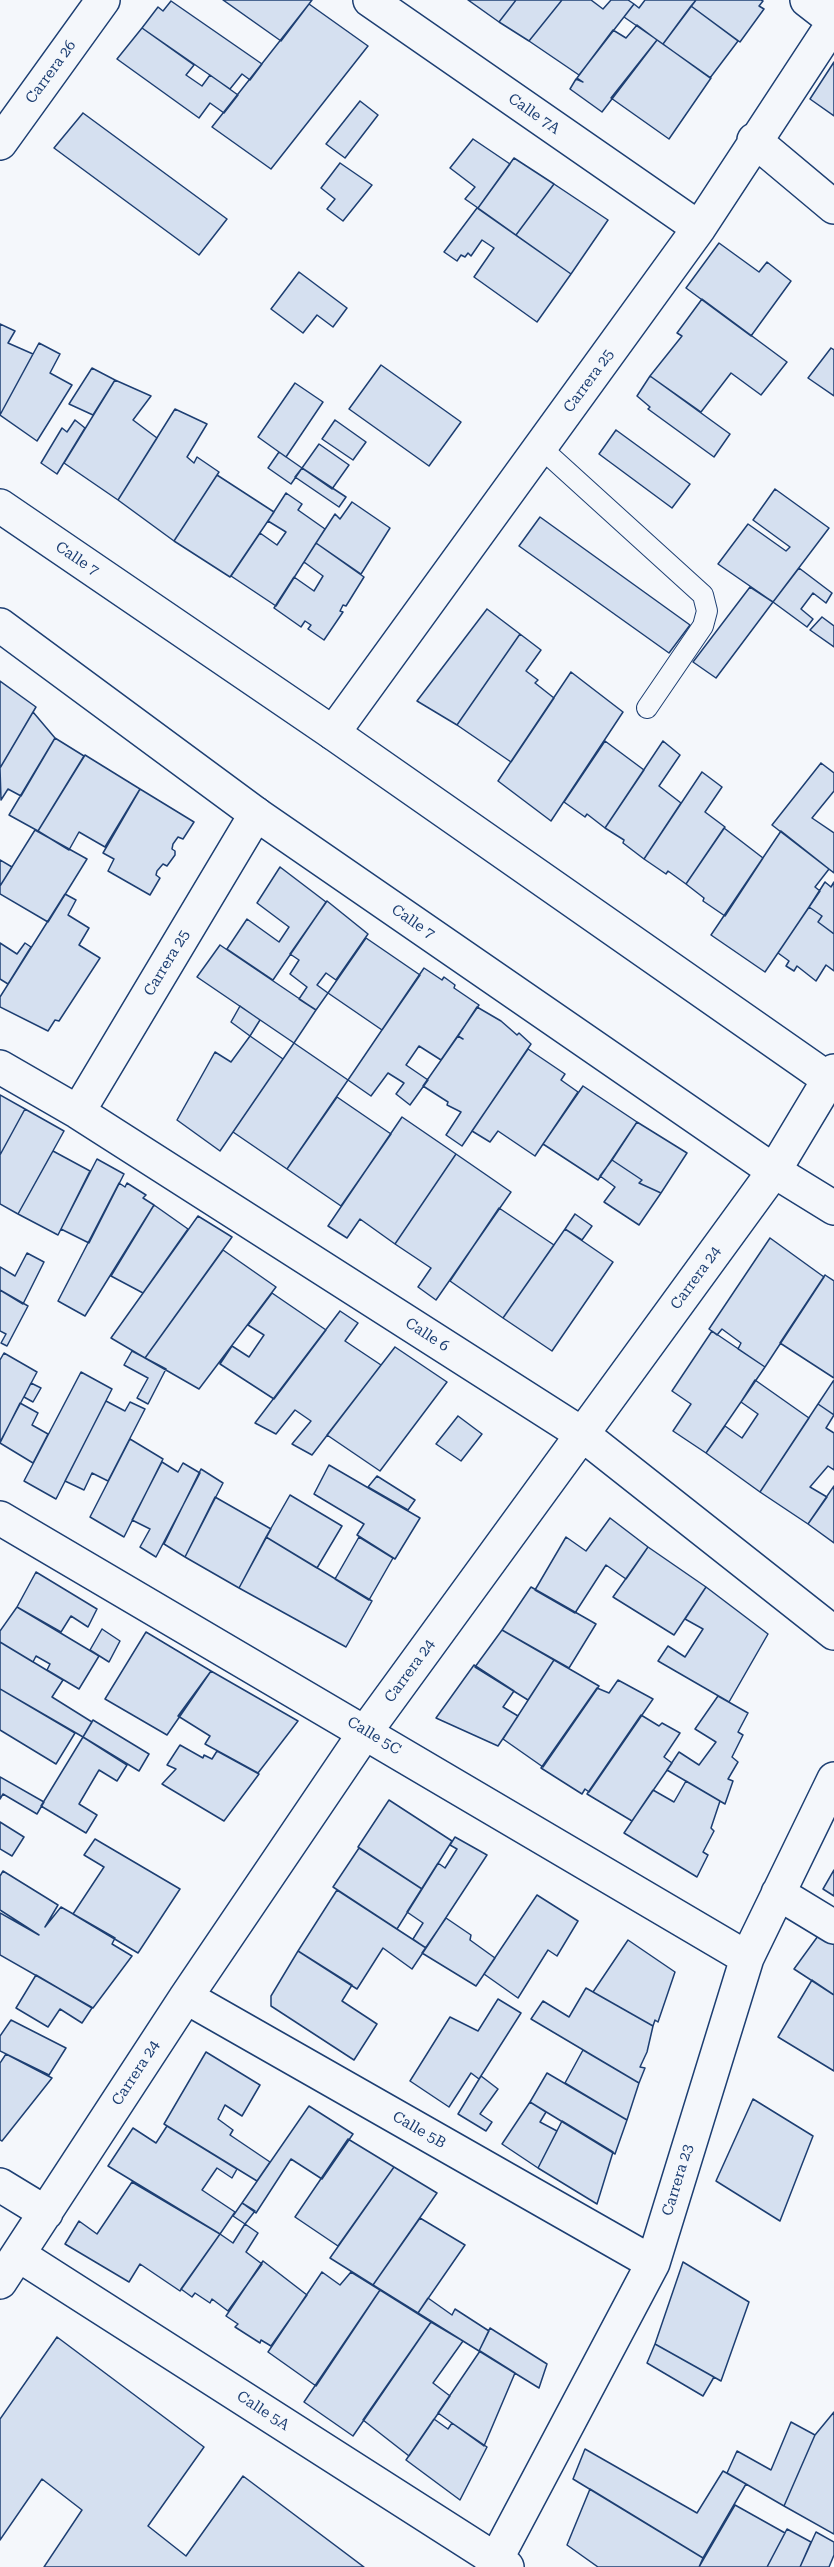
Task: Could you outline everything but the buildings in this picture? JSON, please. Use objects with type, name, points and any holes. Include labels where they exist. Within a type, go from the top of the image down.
[{"type":"street","name":"Carrera 26","points":[[0,143],[103,0]]},
{"type":"street","name":"Calle 7A","points":[[370,0],[699,228]]},
{"type":"street","points":[[807,0],[834,21]]},
{"type":"street","name":"Carrera 25","points":[[333,734],[699,228],[754,140],[834,21]]},
{"type":"street","points":[[754,140],[834,207]]},
{"type":"street","name":"Calle 7","points":[[0,506],[832,1078]]},
{"type":"street","name":"Calle 7","points":[[0,625],[256,814],[774,1171],[834,1208]]},
{"type":"street","name":"Carrera 25","points":[[78,1112],[256,814]]},
{"type":"street","name":"Calle 6","points":[[0,1068],[78,1112],[582,1434],[834,1633]]},
{"type":"street","name":"Carrera 24","points":[[0,2282],[186,1997],[366,1731],[774,1171],[832,1078]]},
{"type":"street","name":"Calle 5C","points":[[0,1519],[366,1731],[747,1958]]},
{"type":"street","name":"Carrera 23","points":[[498,2565],[652,2263],[747,1958],[834,1779]]},
{"type":"street","points":[[778,1893],[834,1928]]},
{"type":"street","name":"Calle 5B","points":[[186,1997],[652,2263]]},
{"type":"street","points":[[0,2185],[46,2213]]},
{"type":"street","name":"Calle 5A","points":[[19,2255],[498,2565]]},
{"type":"lane","points":[[540,447],[703,595],[707,611],[703,626],[647,708]]}]
